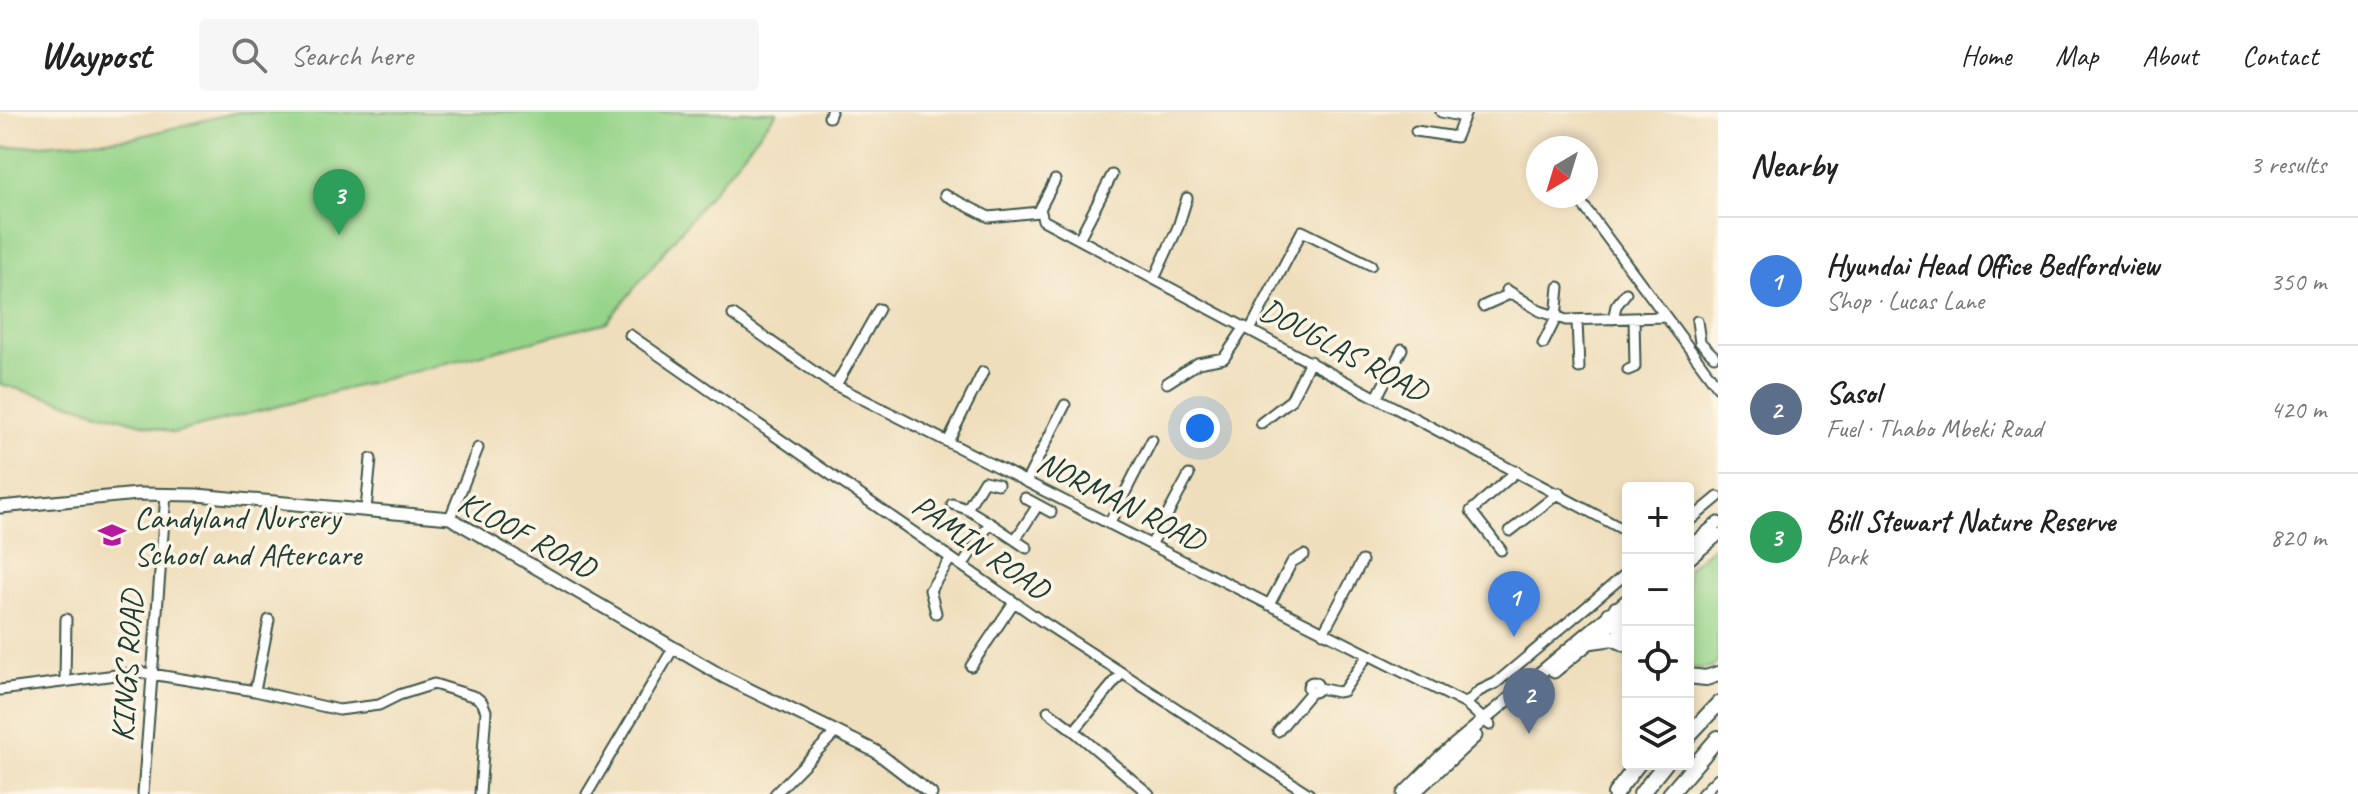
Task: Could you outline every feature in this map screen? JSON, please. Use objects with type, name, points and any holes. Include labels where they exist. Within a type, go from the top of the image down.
[{"type":"highway","points":[[1592,641],[1613,638],[1622,642]]},
{"type":"highway","points":[[1694,677],[1706,678],[1718,674]]},
{"type":"highway","points":[[1694,730],[1718,704]]},
{"type":"highway","points":[[1670,794],[1718,738]]},
{"type":"highway","points":[[1615,794],[1633,770]]},
{"type":"highway","points":[[1641,794],[1660,770]]},
{"type":"main road","name":"KLOOF ROAD","points":[[0,507],[166,494],[450,518],[724,677],[885,757],[931,794]]},
{"type":"main road","points":[[1694,543],[1718,523]]},
{"type":"main road","points":[[1694,555],[1718,535]]},
{"type":"main road","points":[[1408,792],[1433,763],[1620,616]]},
{"type":"main road","points":[[1408,792],[1488,722],[1620,616]]},
{"type":"street","points":[[1416,131],[1453,138],[1458,135],[1465,114],[1441,112]]},
{"type":"street","points":[[1079,239],[1112,175]]},
{"type":"street","points":[[945,195],[989,217],[1039,212],[1055,180]]},
{"type":"street","points":[[1154,279],[1178,227],[1187,198]]},
{"type":"street","points":[[1585,208],[1718,387]]},
{"type":"street","name":"DOUGLAS ROAD","points":[[1039,212],[1043,220],[1622,529]]},
{"type":"street","points":[[1167,383],[1198,363],[1224,358],[1248,328],[1302,231],[1371,265]]},
{"type":"street","points":[[1543,344],[1556,318],[1559,287]]},
{"type":"street","points":[[1483,306],[1509,292],[1556,318],[1577,321],[1664,317]]},
{"type":"street","points":[[1613,319],[1616,306],[1626,293]]},
{"type":"street","points":[[836,385],[879,309]]},
{"type":"street","name":"NORMAN ROAD","points":[[733,315],[836,385],[1466,704],[1488,722]]},
{"type":"street","points":[[1628,370],[1635,367],[1634,318]]},
{"type":"street","points":[[1577,321],[1579,368]]},
{"type":"street","points":[[1697,321],[1700,342],[1716,356]]},
{"type":"street","name":"PAMIN ROAD","points":[[630,335],[1014,602],[1309,794]]},
{"type":"street","points":[[1377,397],[1402,349]]},
{"type":"street","points":[[1699,361],[1716,356]]},
{"type":"street","points":[[1261,423],[1291,400],[1310,361]]},
{"type":"street","points":[[948,442],[983,372]]},
{"type":"street","points":[[1026,482],[1065,405]]},
{"type":"street","points":[[1109,524],[1152,440]]},
{"type":"street","points":[[450,518],[478,448]]},
{"type":"street","points":[[366,509],[371,459]]},
{"type":"street","points":[[1501,550],[1471,511],[1517,471]]},
{"type":"street","points":[[1151,545],[1189,475]]},
{"type":"street","points":[[967,509],[984,481],[998,484]]},
{"type":"street","points":[[1510,531],[1559,493]]},
{"type":"street","name":"KINGS ROAD","points":[[143,794],[166,494]]},
{"type":"street","points":[[1694,517],[1718,497]]},
{"type":"street","points":[[1025,498],[1051,512]]},
{"type":"street","points":[[952,504],[967,509],[1027,548]]},
{"type":"street","points":[[1015,540],[1038,505]]},
{"type":"street","points":[[962,566],[990,523]]},
{"type":"street","points":[[1269,605],[1292,562],[1304,555]]},
{"type":"street","points":[[936,613],[930,590],[951,558]]},
{"type":"street","points":[[1323,633],[1362,561]]},
{"type":"street","points":[[1466,704],[1479,691],[1496,683],[1622,577]]},
{"type":"street","points":[[971,666],[1014,602]]},
{"type":"street","points":[[65,681],[66,619]]},
{"type":"street","points":[[255,691],[269,620]]},
{"type":"street","points":[[587,794],[674,647]]},
{"type":"street","points":[[1278,731],[1315,690],[1343,691],[1368,655]]},
{"type":"street","points":[[0,690],[128,672],[154,673],[339,710],[379,705],[434,684],[476,697],[486,711],[480,794]]},
{"type":"street","points":[[1074,731],[1121,674]]},
{"type":"street","points":[[1048,711],[1149,794]]},
{"type":"street","points":[[775,794],[836,732]]},
{"type":"street","points":[[1702,794],[1718,778]]},
{"type":"green space","points":[[237,112],[777,112],[607,322],[174,433],[0,384],[0,148],[133,138]]},
{"type":"green space","points":[[1718,543],[1718,663],[1707,668],[1694,668],[1694,563]]},
{"type":"place","name":"Bill Stewart Nature Reserve","points":[[339,235]]},
{"type":"place","name":"Candyland Nursery School and Aftercare","points":[[112,535]]},
{"type":"place","name":"Hyundai Head Office Bedfordview","points":[[1514,637]]},
{"type":"place","name":"Sasol","points":[[1529,734]]}]
